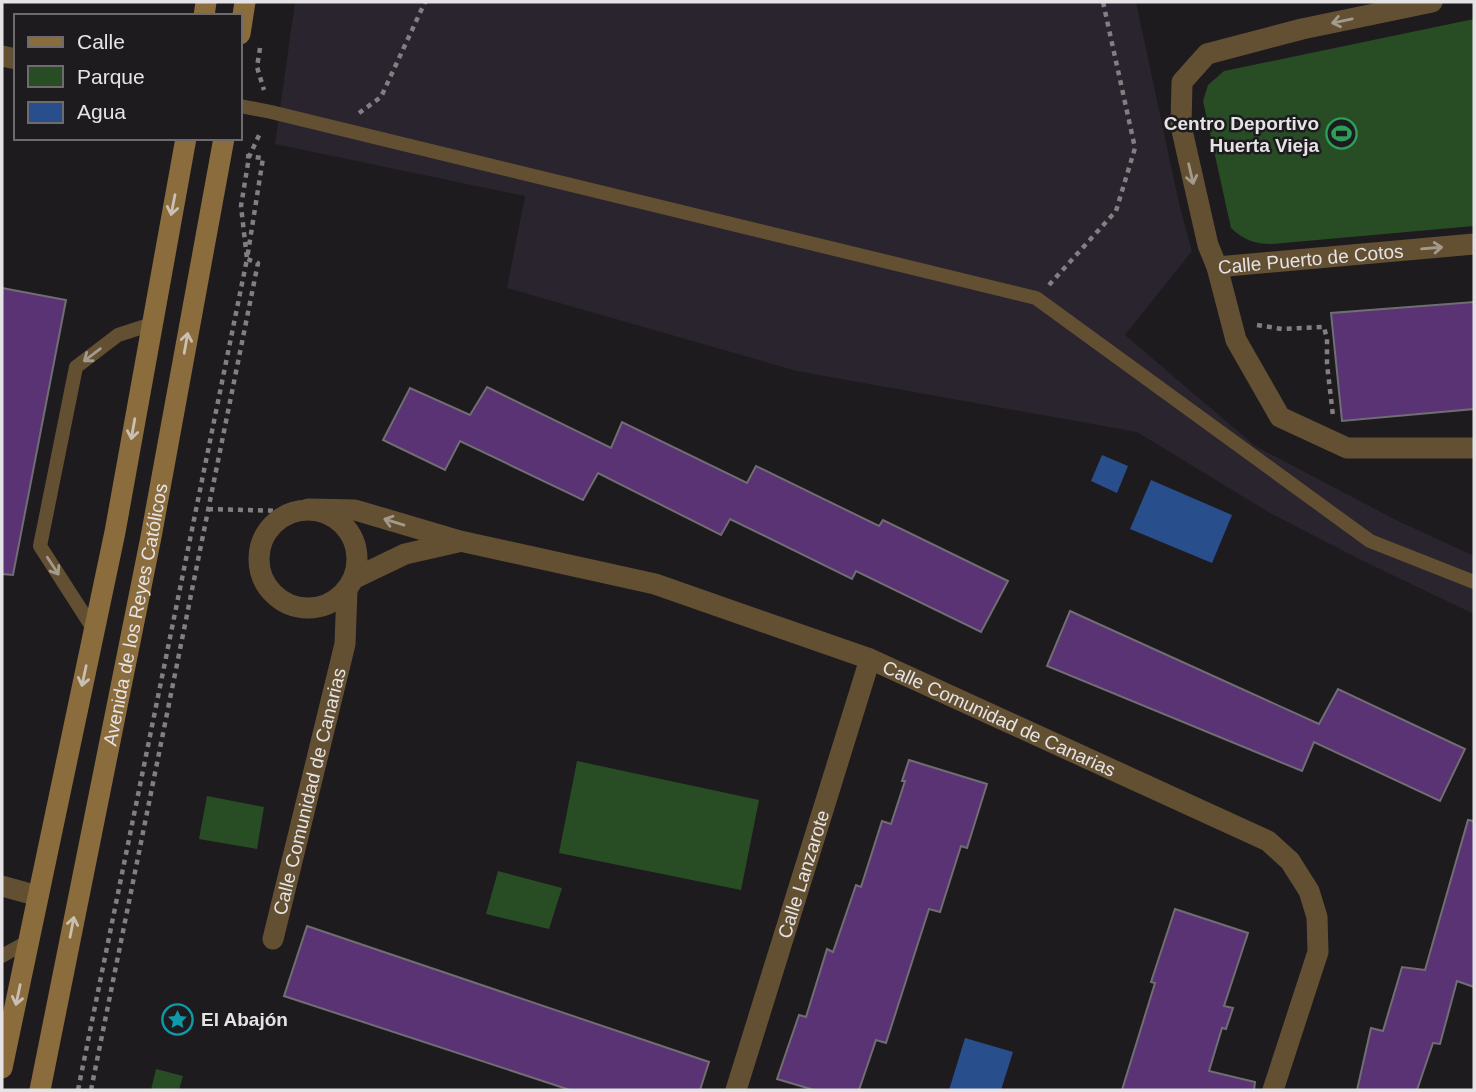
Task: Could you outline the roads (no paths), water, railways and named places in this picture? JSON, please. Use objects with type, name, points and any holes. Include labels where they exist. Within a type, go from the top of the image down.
[{"type":"street","points":[[1217,267],[1208,246],[1181,126],[1182,82],[1207,54],[1302,29],[1432,2]]},
{"type":"street","name":"Avenida de los Reyes Católicos","points":[[2,1068],[114,532],[186,140]]},
{"type":"street","name":"Avenida de los Reyes Católicos","points":[[40,1090],[151,537],[223,146]]},
{"type":"street","name":"Calle Puerto de Cotos","points":[[1474,244],[1217,267],[1236,340],[1280,417],[1347,448],[1474,448]]},
{"type":"street","points":[[301,510],[323,512],[336,518],[354,540],[357,554],[357,566],[350,584],[338,598],[313,608],[298,608],[284,602],[272,594],[259,568],[262,539],[275,522],[301,510]]},
{"type":"street","name":"Calle Comunidad de Canarias","points":[[301,510],[355,510],[460,541],[655,584],[870,659],[1268,841],[1290,861],[1309,891],[1317,917],[1318,952],[1273,1090]]},
{"type":"street","name":"Calle Comunidad de Canarias","points":[[273,939],[345,644],[350,584],[405,554],[460,541]]},
{"type":"street","name":"Calle Comunidad de Canarias","points":[[313,608],[345,644]]},
{"type":"street","name":"Calle Lanzarote","points":[[736,1090],[870,659]]},
{"type":"street","points":[[2,886],[38,896]]},
{"type":"lane","points":[[242,106],[1036,298],[1370,541],[1474,583]]},
{"type":"lane","points":[[94,630],[40,546],[76,367],[118,335],[152,324]]},
{"type":"lane","points":[[2,956],[29,941]]},
{"type":"water","points":[[1102,455],[1128,466],[1117,493],[1091,481]]},
{"type":"water","points":[[1151,480],[1232,515],[1212,563],[1130,529]]},
{"type":"water","points":[[965,1038],[1013,1052],[1001,1090],[949,1090]]},
{"type":"place","name":"Centro Deportivo Huerta Vieja","points":[[1342,134]]},
{"type":"place","name":"El Abajón","points":[[178,1019]]}]
